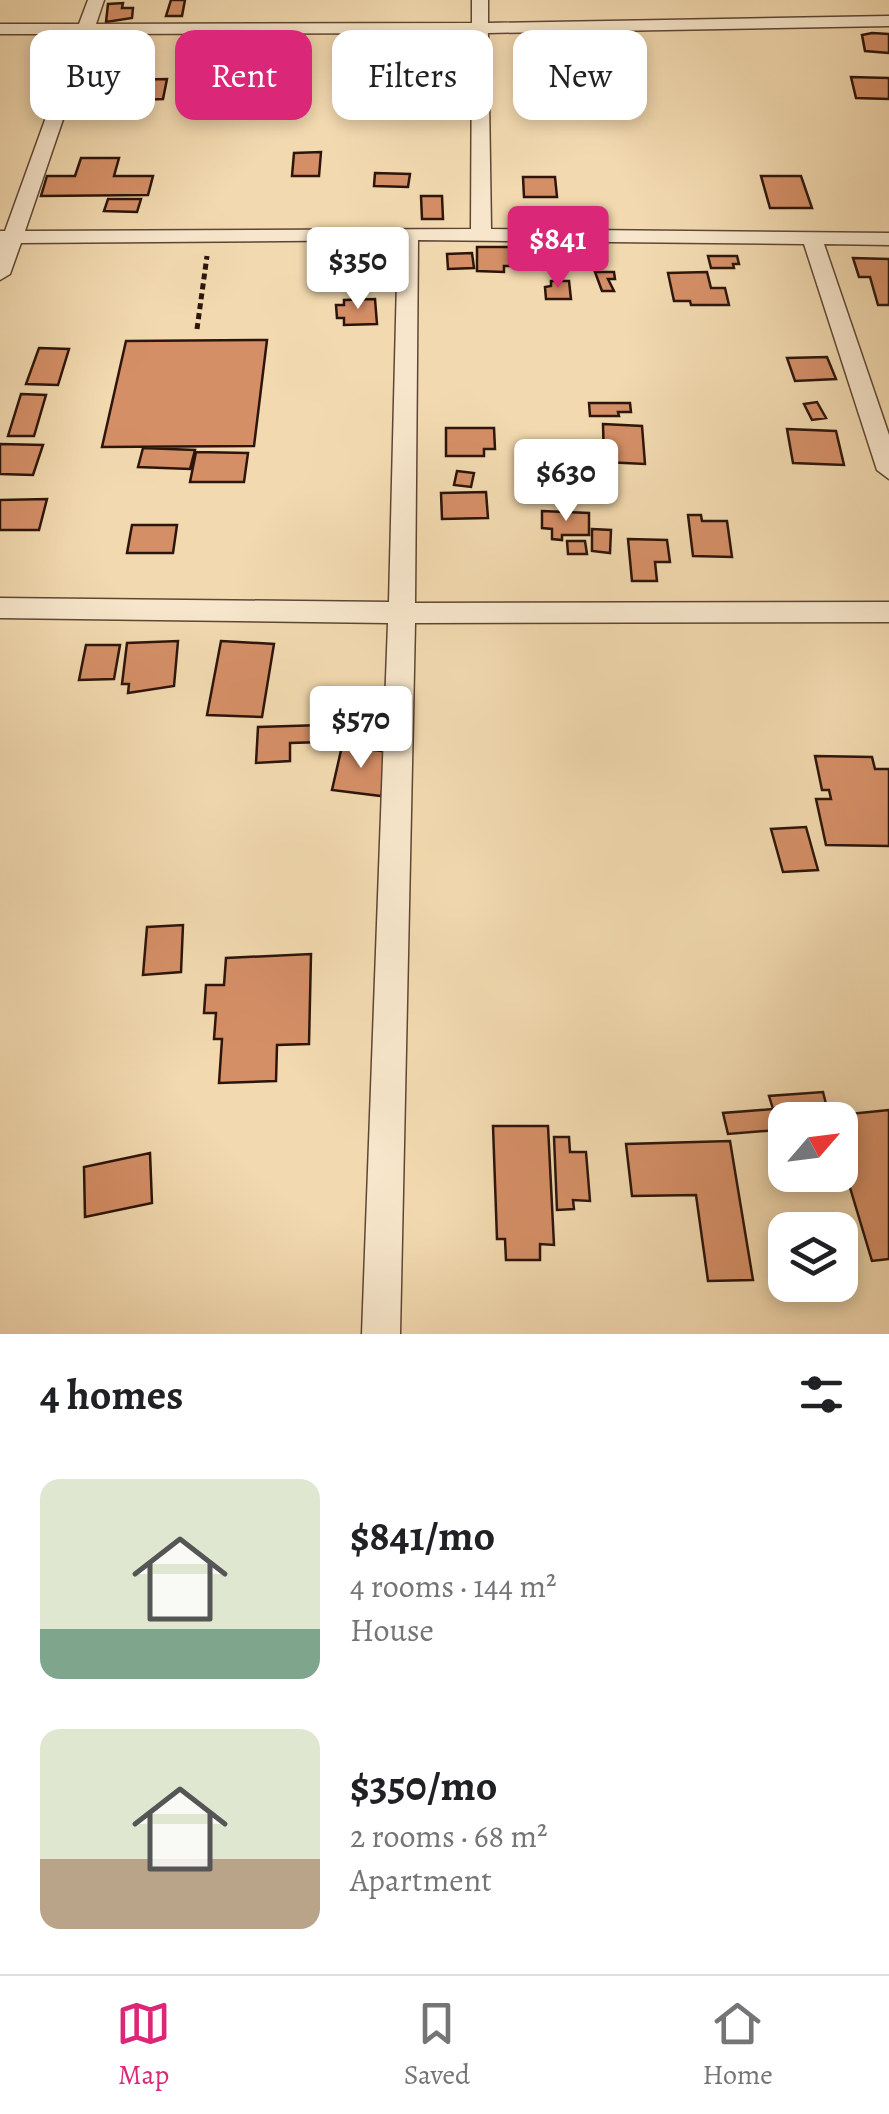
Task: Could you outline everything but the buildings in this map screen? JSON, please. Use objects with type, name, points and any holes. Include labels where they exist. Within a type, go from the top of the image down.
[{"type":"street","points":[[0,274],[8,237],[96,0]]},
{"type":"street","points":[[480,0],[481,236]]},
{"type":"street","points":[[0,29],[481,28],[889,21]]},
{"type":"street","points":[[8,237],[408,234],[889,239]]},
{"type":"street","points":[[381,1334],[402,613],[408,234]]},
{"type":"street","points":[[812,238],[889,470]]},
{"type":"street","points":[[0,608],[402,613],[889,612]]},
{"type":"path","points":[[196,329],[210,236]]}]
